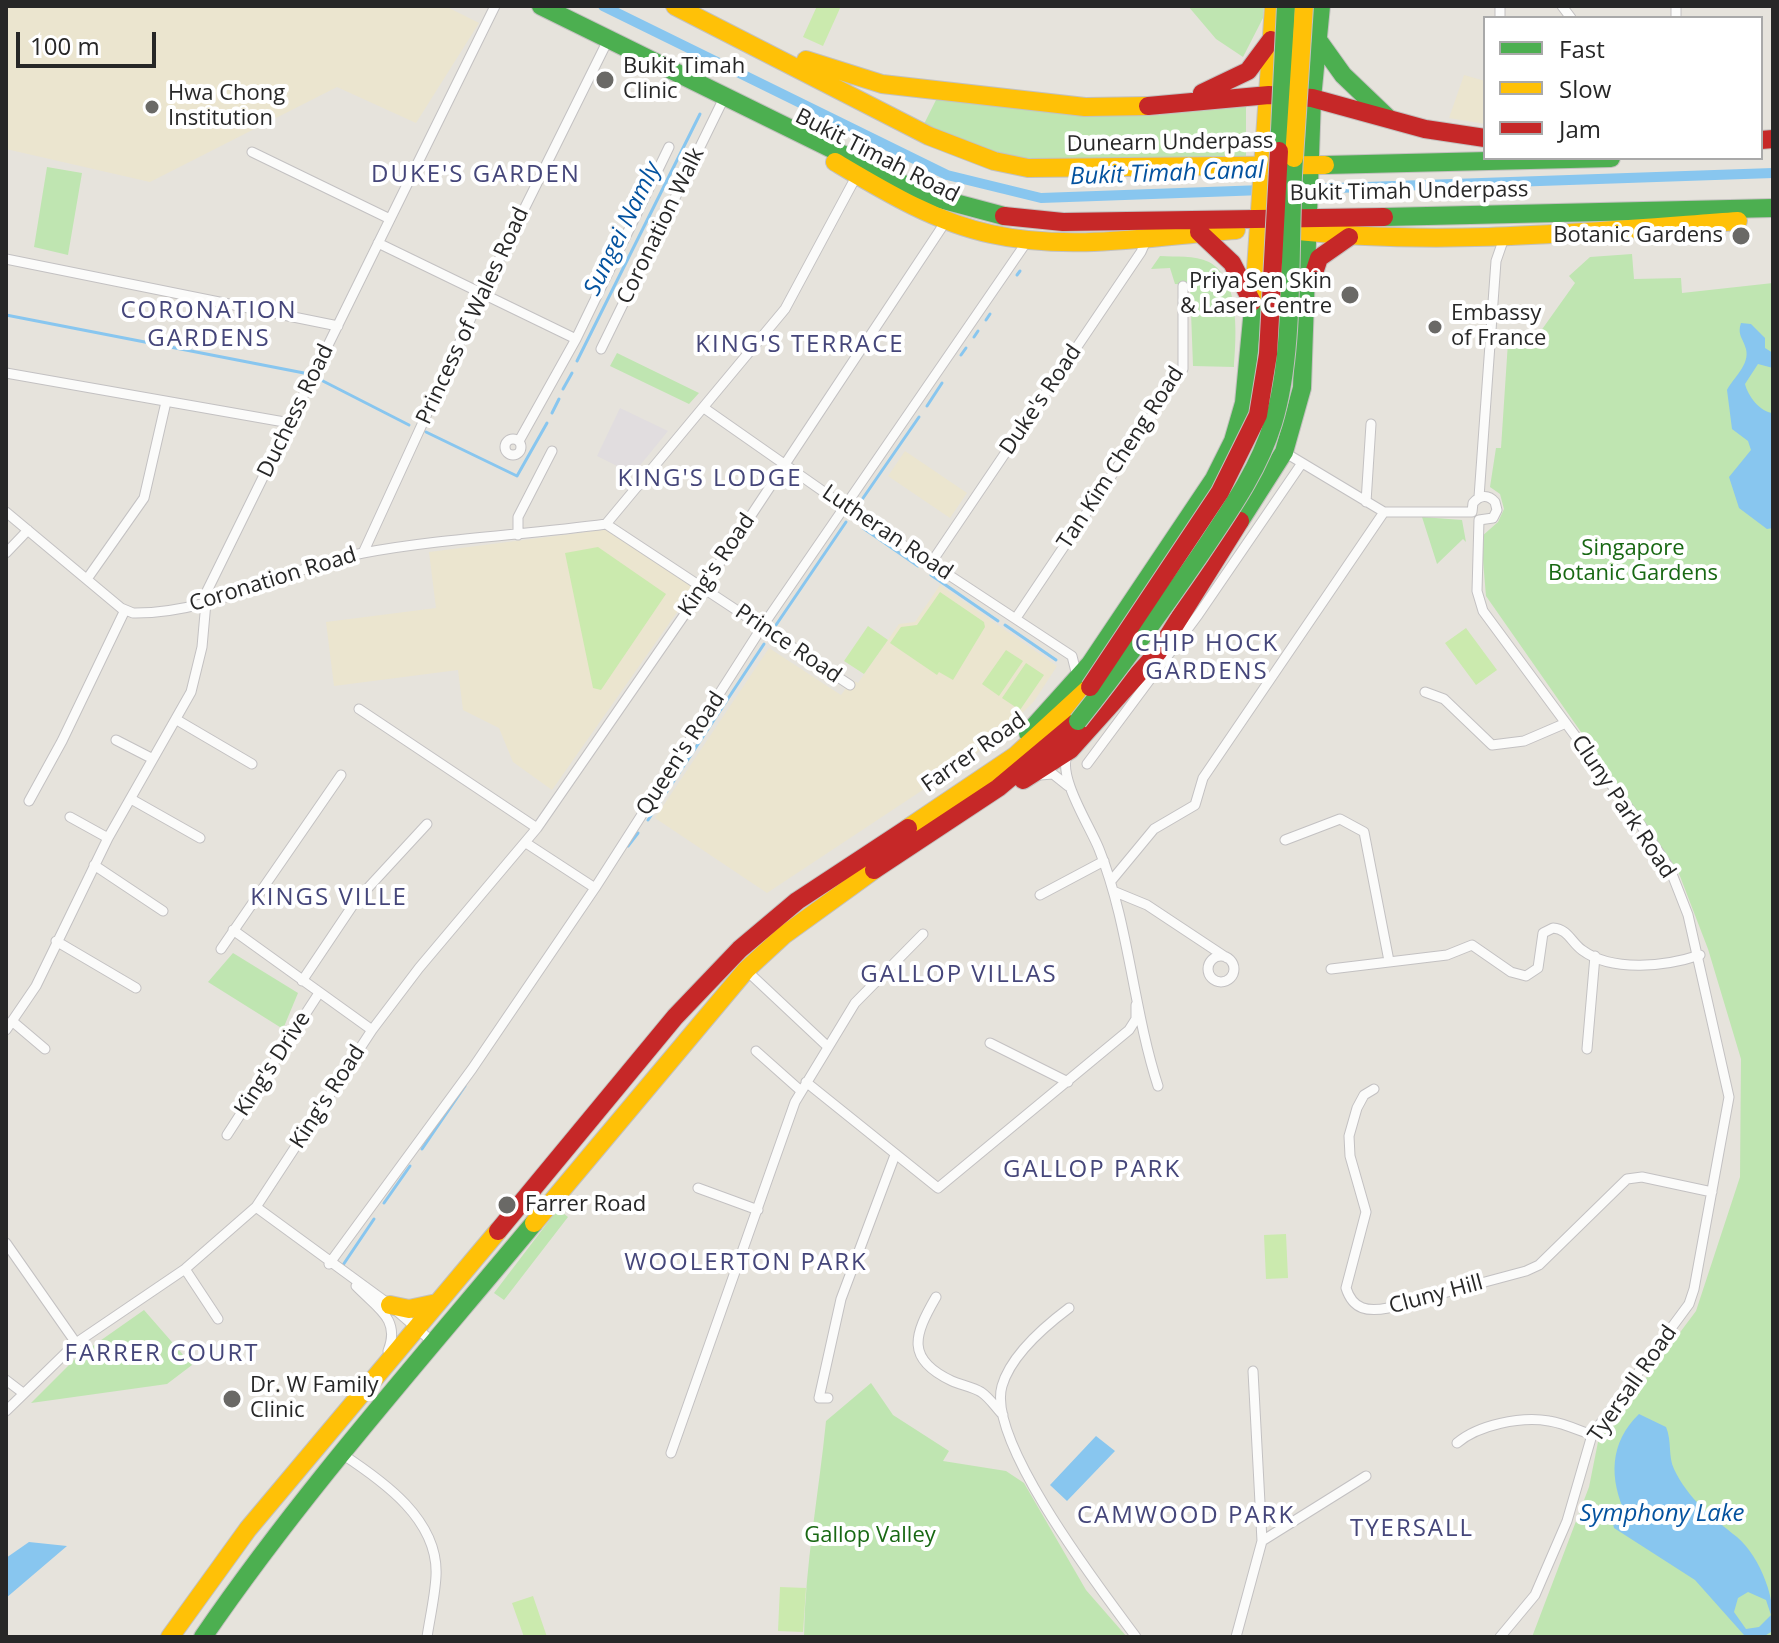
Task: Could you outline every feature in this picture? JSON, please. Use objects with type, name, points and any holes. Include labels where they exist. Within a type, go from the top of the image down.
[{"type":"highway","name":"Bukit Timah Road","points":[[541,6],[681,74],[688,85],[728,102],[946,221],[988,234],[1054,242],[1259,230],[1306,230],[1349,237],[1496,238],[1773,218]]},
{"type":"highway","points":[[675,6],[703,13],[758,46],[882,84],[1085,107],[1269,95],[1312,98],[1390,120],[1463,137],[1483,138]]},
{"type":"highway","points":[[1275,6],[1289,25],[1306,26],[1321,6]]},
{"type":"highway","points":[[961,814],[1026,779],[1070,750],[1090,731],[1158,652],[1284,452],[1302,388],[1306,230],[1262,176],[1275,6]]},
{"type":"highway","points":[[1283,204],[1286,6]]},
{"type":"highway","points":[[1283,204],[1304,6]]},
{"type":"highway","points":[[1083,684],[1098,653],[1214,479],[1233,441],[1244,403],[1259,230],[1283,204],[1308,168],[1321,6]]},
{"type":"highway","points":[[1173,103],[1232,82],[1248,71],[1273,36]]},
{"type":"highway","points":[[1318,40],[1343,75],[1390,120]]},
{"type":"highway","name":"Dunearn Underpass","points":[[758,46],[940,141],[994,161],[1028,168],[1157,169],[1528,160]]},
{"type":"highway","name":"Bukit Timah Underpass","points":[[728,102],[933,197],[976,212],[1013,220],[1063,222],[1629,214],[1773,208]]},
{"type":"highway","name":"Farrer Road","points":[[170,1637],[212,1572],[384,1362],[675,1018],[754,935],[843,867],[987,774],[1058,722],[1220,492],[1250,437],[1258,415],[1268,354],[1283,204]]},
{"type":"highway","name":"Farrer Road","points":[[203,1637],[242,1580],[342,1454],[746,970],[818,906],[961,814],[1049,748],[1078,721],[1175,594],[1232,507],[1268,442],[1285,357],[1283,204]]},
{"type":"highway","points":[[1199,232],[1232,263],[1253,305]]},
{"type":"highway","points":[[1306,299],[1319,258],[1349,237]]},
{"type":"highway","points":[[1251,341],[1262,326],[1279,323],[1293,327],[1304,341]]},
{"type":"highway","points":[[390,1305],[409,1309],[437,1303]]},
{"type":"street","name":"Duchess Road","points":[[9,1025],[36,986],[108,838],[177,720],[196,678],[207,591],[495,6]]},
{"type":"street","name":"Princess of Wales Road","points":[[363,553],[481,296],[609,38]]},
{"type":"street","name":"Coronation Walk","points":[[601,349],[728,102]]},
{"type":"street","points":[[519,441],[576,339],[669,147]]},
{"type":"street","points":[[252,152],[390,219]]},
{"type":"street","points":[[606,524],[785,309],[857,175]]},
{"type":"street","name":"King's Road","points":[[6,1411],[76,1343],[185,1269],[256,1207],[372,1030],[419,968],[537,828],[703,587],[946,221]]},
{"type":"street","name":"Duke's Road","points":[[931,563],[1141,252],[1148,235]]},
{"type":"street","points":[[1476,516],[1473,503],[1479,497],[1496,238]]},
{"type":"street","name":"Queen's Road","points":[[329,1264],[472,1069],[595,888],[762,627],[1028,240]]},
{"type":"street","points":[[378,243],[481,296],[576,339]]},
{"type":"street","points":[[6,259],[338,326]]},
{"type":"street","name":"Tan Kim Cheng Road","points":[[1016,618],[1183,369],[1183,286]]},
{"type":"street","points":[[6,373],[290,423]]},
{"type":"street","points":[[87,579],[144,498],[166,402]]},
{"type":"street","name":"Lutheran Road","points":[[704,408],[844,506],[1072,656]]},
{"type":"street","points":[[1366,502],[1371,424]]},
{"type":"street","points":[[518,535],[518,517],[552,451]]},
{"type":"street","points":[[1284,452],[1384,512],[1476,516],[1490,520],[1497,510],[1492,499],[1479,497]]},
{"type":"street","points":[[1087,764],[1198,615],[1302,463]]},
{"type":"street","points":[[6,512],[125,610],[62,741],[29,801]]},
{"type":"street","points":[[1112,886],[1154,829],[1195,805],[1203,778],[1384,512]]},
{"type":"street","name":"Cluny Park Road","points":[[1476,516],[1477,591],[1483,611],[1670,869],[1700,955],[1729,1097],[1689,1304]]},
{"type":"street","name":"Coronation Road","points":[[125,610],[147,614],[229,599],[311,566],[363,553],[606,524]]},
{"type":"street","name":"Prince Road","points":[[606,524],[850,685]]},
{"type":"street","points":[[6,553],[28,530]]},
{"type":"street","points":[[1083,684],[1072,656],[1098,653]]},
{"type":"street","points":[[1425,692],[1444,699],[1492,745],[1524,741],[1566,723]]},
{"type":"street","points":[[359,709],[537,828]]},
{"type":"street","points":[[177,720],[252,764]]},
{"type":"street","points":[[116,740],[153,759]]},
{"type":"street","points":[[1070,750],[1064,761],[1071,788],[1112,886],[1136,1005],[1158,1086]]},
{"type":"street","points":[[1026,779],[1053,774],[1071,788]]},
{"type":"street","points":[[221,949],[341,775]]},
{"type":"street","points":[[131,799],[200,838]]},
{"type":"street","points":[[70,817],[108,838]]},
{"type":"street","points":[[1285,840],[1340,819],[1364,832],[1389,961]]},
{"type":"street","name":"King's Drive","points":[[302,981],[355,902],[427,824]]},
{"type":"street","points":[[526,843],[595,888]]},
{"type":"street","points":[[1040,895],[1104,861]]},
{"type":"street","points":[[94,865],[163,911]]},
{"type":"street","points":[[1112,886],[1206,941],[1227,958],[1234,969],[1227,981],[1211,977],[1211,949],[1206,941]]},
{"type":"street","points":[[1331,969],[1447,955],[1472,945],[1511,972],[1531,975],[1539,964],[1543,933],[1553,928],[1559,929],[1582,950],[1620,963],[1674,964],[1700,955]]},
{"type":"street","name":"King's Drive","points":[[233,930],[372,1030]]},
{"type":"street","points":[[671,1453],[803,1087],[862,995],[923,934]]},
{"type":"street","points":[[56,941],[136,988]]},
{"type":"street","points":[[1587,1049],[1595,956]]},
{"type":"street","points":[[1209,963],[1217,957],[1227,958]]},
{"type":"street","points":[[746,970],[827,1046]]},
{"type":"street","name":"King's Drive","points":[[227,1135],[319,993]]},
{"type":"street","points":[[756,1051],[938,1188],[1129,1030],[1136,1019],[1136,1005]]},
{"type":"street","points":[[9,1025],[45,1049]]},
{"type":"street","points":[[990,1043],[1068,1082]]},
{"type":"street","name":"Cluny Hill","points":[[1374,1089],[1364,1095],[1357,1108],[1349,1145],[1366,1212],[1346,1288],[1353,1303],[1366,1310],[1388,1308],[1526,1271],[1552,1255],[1627,1179],[1642,1177],[1712,1192]]},
{"type":"street","points":[[828,1398],[819,1398],[841,1299],[895,1155]]},
{"type":"street","points":[[698,1188],[758,1210]]},
{"type":"street","points":[[256,1207],[329,1264],[390,1305],[435,1344]]},
{"type":"street","points":[[6,1243],[76,1343]]},
{"type":"street","points":[[185,1269],[218,1319]]},
{"type":"street","points":[[352,1280],[391,1320],[393,1337],[384,1362]]},
{"type":"street","points":[[936,1297],[917,1334],[916,1344],[921,1358],[934,1371],[981,1392],[1003,1416]]},
{"type":"street","name":"Tyersall Road","points":[[1500,1637],[1535,1595],[1567,1521],[1592,1435],[1689,1304]]},
{"type":"street","points":[[1069,1308],[1047,1324],[1012,1367],[1000,1389],[1003,1416],[1018,1459],[1044,1504],[1136,1637]]},
{"type":"street","points":[[1236,1637],[1262,1541],[1253,1371]]},
{"type":"street","points":[[6,1380],[23,1393]]},
{"type":"street","points":[[1457,1443],[1479,1429],[1533,1420],[1554,1421],[1592,1435]]},
{"type":"street","points":[[342,1454],[371,1474],[413,1511],[427,1533],[437,1574],[427,1637]]},
{"type":"street","points":[[1262,1541],[1366,1476]]},
{"type":"shaded area","name":"Hwa Chong Institution","points":[[6,6],[445,6],[479,23],[416,123],[337,87],[150,182],[6,149]]},
{"type":"shaded area","points":[[1464,75],[1483,80],[1483,124],[1449,118]]},
{"type":"shaded area","points":[[620,408],[668,431],[633,474],[597,456]]},
{"type":"shaded area","points":[[905,451],[967,493],[950,518],[888,476]]},
{"type":"shaded area","points":[[610,529],[694,588],[552,790],[513,762],[499,728],[463,710],[458,670],[334,686],[326,622],[436,608],[429,552]]},
{"type":"shaded area","points":[[940,585],[1057,666],[1035,700],[1007,729],[968,760],[767,893],[655,818],[769,648],[841,695],[852,680],[858,683],[899,624],[915,622]]},
{"type":"green space","points":[[817,6],[841,6],[823,46],[803,37]]},
{"type":"green space","points":[[1188,6],[1264,6],[1263,18],[1243,57],[1216,39]]},
{"type":"green space","points":[[938,96],[1246,102],[1246,159],[1043,162],[980,150],[923,126]]},
{"type":"green space","points":[[47,167],[82,173],[68,255],[34,247]]},
{"type":"green space","name":"Singapore Botanic Gardens","points":[[1632,254],[1634,279],[1681,278],[1682,293],[1773,283],[1773,1637],[1532,1637],[1589,1487],[1598,1442],[1696,1311],[1740,1177],[1741,1059],[1708,949],[1678,871],[1486,596],[1481,537],[1498,522],[1504,509],[1500,494],[1490,487],[1496,448],[1501,448],[1508,342],[1528,349],[1575,283],[1569,276],[1590,257]]},
{"type":"green space","points":[[1160,256],[1197,258],[1209,262],[1227,281],[1234,310],[1234,367],[1193,366],[1190,285],[1175,284],[1170,268],[1151,269]]},
{"type":"green space","points":[[617,353],[699,393],[689,404],[610,366]]},
{"type":"green space","points":[[1422,517],[1462,520],[1466,542],[1463,539],[1437,564]]},
{"type":"green space","points":[[598,547],[666,594],[601,690],[593,688],[565,553]]},
{"type":"green space","points":[[940,592],[984,622],[985,627],[953,680],[939,672],[937,675],[890,643],[901,627],[917,625]]},
{"type":"green space","points":[[868,626],[888,640],[864,674],[844,661]]},
{"type":"green space","points":[[1466,628],[1497,670],[1476,685],[1445,643]]},
{"type":"green space","points":[[1006,650],[1023,661],[999,696],[982,684]]},
{"type":"green space","points":[[1026,663],[1044,675],[1020,710],[1002,698]]},
{"type":"green space","points":[[233,953],[298,993],[283,1029],[208,982]]},
{"type":"green space","points":[[558,1209],[568,1217],[504,1300],[494,1293]]},
{"type":"green space","points":[[1286,1234],[1288,1278],[1266,1279],[1264,1235]]},
{"type":"green space","points":[[144,1310],[192,1365],[167,1384],[31,1403],[77,1357]]},
{"type":"green space","name":"Gallop Valley","points":[[871,1383],[893,1415],[949,1451],[943,1461],[1006,1471],[1024,1483],[1086,1590],[1127,1637],[804,1637],[826,1421]]},
{"type":"green space","points":[[780,1587],[806,1588],[803,1632],[778,1631]]},
{"type":"green space","points":[[533,1596],[547,1637],[524,1637],[512,1603]]},
{"type":"water","points":[[1741,323],[1751,324],[1765,338],[1765,348],[1773,353],[1773,368],[1758,364],[1745,384],[1755,403],[1773,413],[1773,528],[1767,529],[1739,508],[1729,477],[1751,450],[1748,441],[1732,429],[1727,390],[1746,360],[1746,349],[1740,334]]},
{"type":"water","name":"Symphony Lake","points":[[1639,1414],[1666,1427],[1672,1464],[1686,1490],[1745,1545],[1760,1568],[1770,1595],[1773,1621],[1771,1632],[1763,1637],[1744,1635],[1695,1580],[1614,1528],[1612,1519],[1616,1513],[1626,1515],[1617,1488],[1615,1462],[1617,1449],[1629,1425]],"holes":[[[1748,1592],[1766,1600],[1771,1615],[1759,1627],[1746,1629],[1734,1612],[1738,1598]]]},
{"type":"water","points":[[1096,1436],[1115,1451],[1067,1501],[1050,1485]]},
{"type":"water","points":[[29,1542],[67,1546],[6,1598],[6,1558]]},
{"type":"waterway","name":"Bukit Timah Canal","points":[[603,6],[947,175],[1041,198],[1263,190]]},
{"type":"waterway","name":"Sungei Namly","points":[[577,361],[700,114]]},
{"type":"waterway","name":"Bukit Timah Canal","points":[[1307,189],[1773,173]]},
{"type":"waterway","points":[[1017,275],[1020,271]]},
{"type":"waterway","points":[[986,320],[990,314]]},
{"type":"waterway","name":"Sungei Namly","points":[[6,315],[304,373]]},
{"type":"waterway","points":[[974,337],[978,331]]},
{"type":"waterway","points":[[961,355],[966,348]]},
{"type":"waterway","name":"Sungei Namly","points":[[563,389],[572,373]]},
{"type":"waterway","name":"Sungei Namly","points":[[319,379],[409,425]]},
{"type":"waterway","points":[[927,406],[942,383]]},
{"type":"waterway","name":"Sungei Namly","points":[[552,413],[559,399]]},
{"type":"waterway","points":[[861,501],[919,417]]},
{"type":"waterway","name":"Sungei Namly","points":[[426,432],[517,476],[547,423]]},
{"type":"waterway","points":[[776,625],[846,522]]},
{"type":"waterway","points":[[863,528],[918,566]]},
{"type":"waterway","points":[[931,575],[998,621]]},
{"type":"waterway","points":[[1005,625],[1056,660]]},
{"type":"waterway","points":[[648,820],[764,644]]},
{"type":"waterway","points":[[628,846],[638,833]]},
{"type":"waterway","points":[[422,1149],[465,1086]]},
{"type":"waterway","points":[[384,1203],[410,1166]]},
{"type":"waterway","points":[[343,1265],[374,1219]]},
{"type":"traffic: fast","points":[[541,6],[901,183],[940,199],[1004,216]]},
{"type":"traffic: fast","points":[[1279,151],[1286,6]]},
{"type":"traffic: fast","points":[[1240,521],[1284,452],[1302,388],[1312,98],[1321,6]]},
{"type":"traffic: fast","points":[[1318,40],[1343,75],[1388,118]]},
{"type":"traffic: fast","points":[[1078,721],[1200,555],[1241,492],[1267,441],[1285,362],[1294,158]]},
{"type":"traffic: fast","points":[[1325,165],[1529,160]]},
{"type":"traffic: fast","points":[[1384,217],[1773,208]]},
{"type":"traffic: fast","points":[[1028,733],[1090,664],[1214,479],[1233,441],[1244,403],[1254,298]]},
{"type":"traffic: fast","points":[[203,1637],[322,1478],[534,1223]]},
{"type":"traffic: slow","points":[[675,6],[929,136],[994,161],[1028,168],[1325,165]]},
{"type":"traffic: slow","points":[[1254,298],[1274,6]]},
{"type":"traffic: slow","points":[[1294,158],[1304,6]]},
{"type":"traffic: slow","points":[[806,60],[882,84],[1085,107],[1148,106]]},
{"type":"traffic: slow","points":[[835,162],[930,214],[991,234],[1052,242],[1082,242],[1236,230]]},
{"type":"traffic: slow","points":[[1289,230],[1457,238],[1738,221]]},
{"type":"traffic: slow","points":[[908,828],[1015,756],[1090,687]]},
{"type":"traffic: slow","points":[[534,1223],[746,970],[784,935],[874,870]]},
{"type":"traffic: slow","points":[[170,1637],[248,1529],[498,1231]]},
{"type":"traffic: slow","points":[[390,1305],[409,1309],[437,1303]]},
{"type":"traffic: jam","points":[[1202,93],[1248,71],[1271,40]]},
{"type":"traffic: jam","points":[[1148,106],[1269,95],[1312,98],[1425,129],[1483,138]]},
{"type":"traffic: jam","points":[[1763,140],[1773,139]]},
{"type":"traffic: jam","points":[[1090,687],[1220,492],[1258,415],[1268,354],[1279,151]]},
{"type":"traffic: jam","points":[[1004,216],[1063,222],[1384,217]]},
{"type":"traffic: jam","points":[[1199,232],[1232,263],[1252,302]]},
{"type":"traffic: jam","points":[[1311,282],[1319,258],[1349,237]]},
{"type":"traffic: jam","points":[[1023,780],[1070,750],[1158,652],[1240,521]]},
{"type":"traffic: jam","points":[[874,870],[998,788],[1078,721]]},
{"type":"traffic: jam","points":[[498,1231],[675,1017],[740,949],[797,901],[908,828]]},
{"type":"place","name":"Bukit Timah Clinic","points":[[605,80]]},
{"type":"place","name":"Hwa Chong Institution","points":[[152,107]]},
{"type":"place","name":"Botanic Gardens","points":[[1741,236]]},
{"type":"place","name":"Priya Sen Skin & Laser Centre","points":[[1350,295]]},
{"type":"place","name":"Embassy of France","points":[[1435,327]]},
{"type":"place","name":"Farrer Road","points":[[507,1205]]},
{"type":"place","name":"Dr. W Family Clinic","points":[[232,1399]]},
{"type":"district","name":"DUKE'S GARDEN","points":[[476,175]]},
{"type":"district","name":"CORONATION GARDENS","points":[[209,325]]},
{"type":"district","name":"KING'S TERRACE","points":[[800,345]]},
{"type":"district","name":"KING'S LODGE","points":[[710,479]]},
{"type":"district","name":"CHIP HOCK GARDENS","points":[[1207,658]]},
{"type":"district","name":"KINGS VILLE","points":[[329,898]]},
{"type":"district","name":"GALLOP VILLAS","points":[[959,975]]},
{"type":"district","name":"GALLOP PARK","points":[[1092,1170]]},
{"type":"district","name":"WOOLERTON PARK","points":[[746,1263]]},
{"type":"district","name":"FARRER COURT","points":[[162,1354]]},
{"type":"district","name":"CAMWOOD PARK","points":[[1186,1516]]},
{"type":"district","name":"TYERSALL","points":[[1412,1529]]}]
